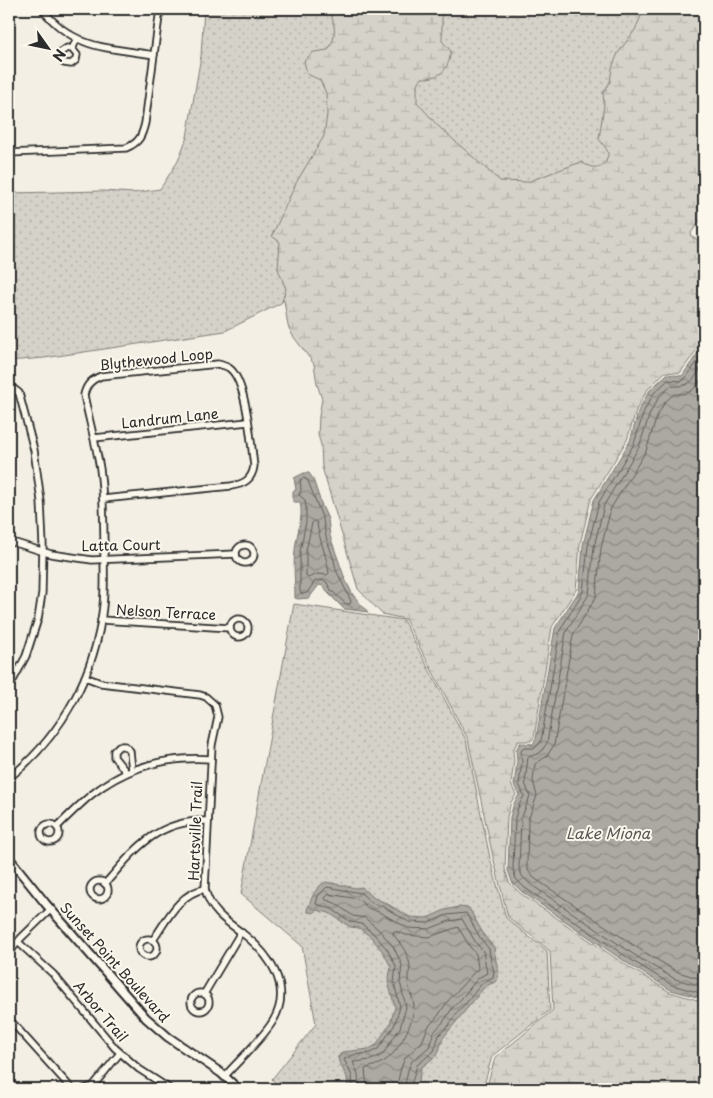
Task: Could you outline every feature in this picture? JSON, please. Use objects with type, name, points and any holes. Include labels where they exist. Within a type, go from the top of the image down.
[{"type":"street","points":[[42,9],[64,32],[77,39],[90,44],[154,55]]},
{"type":"street","points":[[9,153],[126,148],[136,144],[143,133],[145,123],[160,9]]},
{"type":"street","points":[[72,49],[77,39]]},
{"type":"street","name":"Blythewood Loop","points":[[9,778],[21,769],[47,741],[64,716],[85,677],[101,620],[104,587],[103,499],[85,389],[94,378],[106,375],[218,364],[230,368],[237,378],[245,403],[254,466],[250,477],[243,484],[103,499]]},
{"type":"street","points":[[9,384],[19,393],[34,450],[41,501],[43,551],[42,593],[38,620],[26,656],[9,688]]},
{"type":"street","name":"Landrum Lane","points":[[94,438],[248,422]]},
{"type":"street","name":"Latta Court","points":[[9,541],[80,559],[104,560],[236,554]]},
{"type":"street","name":"Nelson Terrace","points":[[101,620],[230,628]]},
{"type":"street","name":"Hartsville Trail","points":[[85,677],[107,684],[206,697],[216,705],[218,717],[211,759],[205,889],[208,899],[216,912],[258,946],[274,968],[280,985],[281,995],[280,1005],[273,1021],[225,1076]]},
{"type":"street","points":[[57,827],[90,796],[129,771],[157,762],[178,759],[211,759]]},
{"type":"street","points":[[105,884],[132,853],[153,835],[175,824],[198,820],[208,821]]},
{"type":"street","name":"Sunset Point Boulevard","points":[[9,858],[51,909],[156,1028],[225,1076],[238,1089]]},
{"type":"street","points":[[153,940],[181,900],[192,892],[205,889]]},
{"type":"street","points":[[9,953],[51,909]]},
{"type":"street","points":[[204,994],[241,932]]},
{"type":"street","name":"Arbor Trail","points":[[18,942],[54,974],[114,1048],[139,1070],[169,1089]]},
{"type":"street","points":[[9,1019],[72,1089]]},
{"type":"street","points":[[84,1089],[93,1086],[120,1053]]},
{"type":"green space","points":[[204,9],[659,9],[615,164],[545,215],[413,163],[281,303],[225,331],[44,358],[9,361],[9,193],[103,191],[133,193],[160,189],[178,161],[187,137],[201,56]]},
{"type":"green space","points":[[330,9],[442,9],[442,41],[451,51],[450,58],[443,72],[429,78],[422,78],[417,85],[417,102],[438,126],[500,181],[527,182],[581,162],[591,167],[597,167],[606,161],[608,153],[599,139],[604,105],[603,93],[610,82],[612,68],[618,53],[635,30],[644,9],[704,9],[704,215],[691,233],[692,237],[704,243],[700,296],[702,343],[680,373],[665,372],[648,389],[637,408],[627,440],[591,499],[580,544],[576,590],[552,627],[534,738],[531,741],[518,741],[513,750],[514,761],[511,784],[516,795],[511,802],[507,817],[505,869],[509,882],[521,894],[632,969],[670,992],[704,1002],[704,1089],[486,1089],[495,1058],[553,1010],[550,951],[508,917],[468,739],[405,619],[382,614],[358,589],[322,467],[321,445],[318,435],[322,399],[317,384],[314,364],[293,336],[288,326],[284,300],[282,301],[286,289],[278,269],[280,242],[272,236],[296,183],[324,136],[327,114],[326,93],[320,80],[307,74],[304,61],[314,52],[328,50],[330,47],[334,36],[334,29]]},
{"type":"green space","points":[[294,604],[403,620],[466,740],[490,858],[506,918],[547,951],[550,1010],[492,1056],[483,1089],[281,1089],[272,1079],[316,1024],[302,946],[241,894]]},
{"type":"water","name":"Lake Miona","points":[[704,344],[704,999],[671,990],[633,967],[522,892],[512,882],[508,870],[510,817],[514,803],[519,795],[514,785],[517,761],[516,750],[520,743],[533,744],[536,739],[555,628],[579,591],[583,545],[594,500],[630,441],[639,409],[650,390],[667,374],[682,376]]},
{"type":"water","points":[[304,473],[309,473],[313,479],[328,519],[330,536],[345,579],[353,595],[368,612],[344,609],[323,586],[319,585],[309,598],[295,598],[294,556],[301,508],[300,502],[293,502],[293,491],[296,490],[294,478]]},
{"type":"water","points":[[326,882],[356,888],[362,887],[374,898],[410,917],[427,918],[445,910],[459,907],[469,908],[485,937],[494,947],[499,972],[497,981],[482,990],[443,1038],[438,1054],[421,1068],[419,1080],[414,1089],[348,1089],[347,1077],[338,1057],[342,1052],[369,1049],[376,1045],[390,1024],[395,1007],[388,982],[391,967],[383,952],[371,937],[359,928],[350,927],[329,913],[317,910],[313,913],[308,912],[307,910],[314,894]]}]
